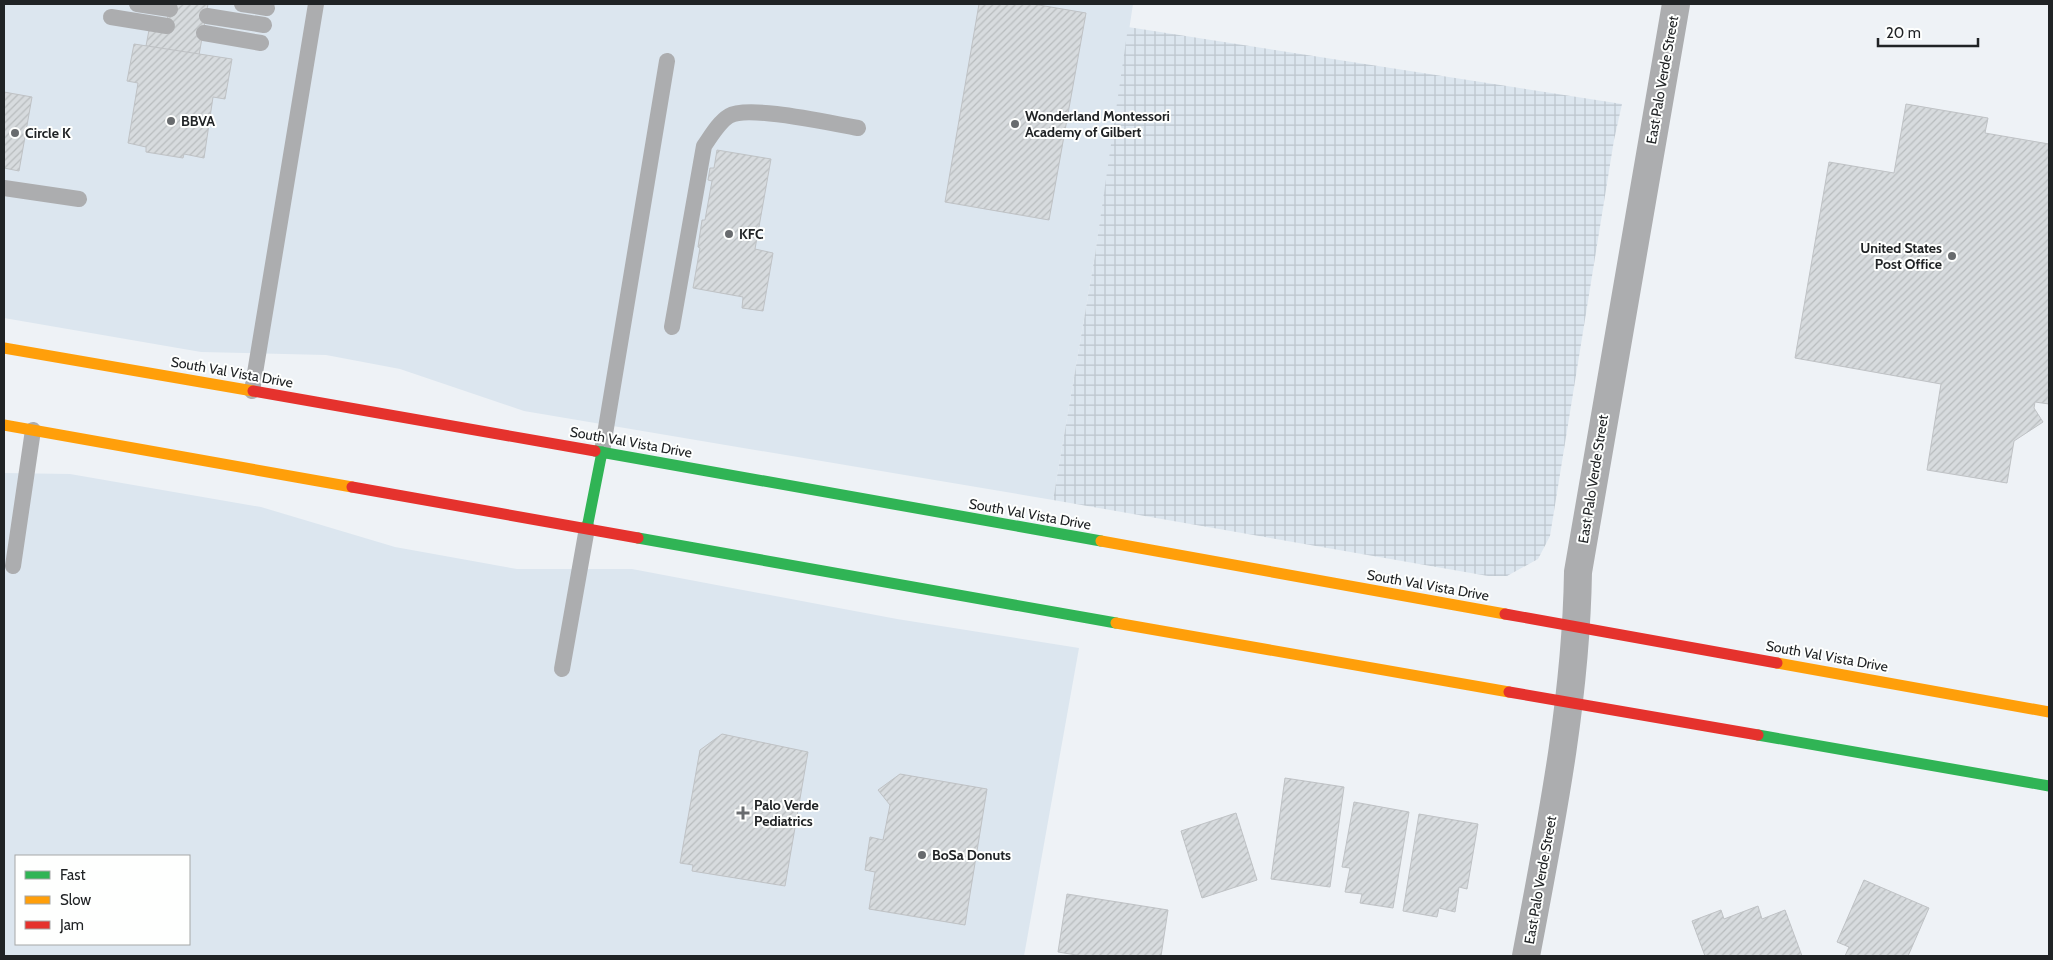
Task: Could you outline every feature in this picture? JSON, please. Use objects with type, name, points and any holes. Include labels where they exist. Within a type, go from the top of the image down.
[{"type":"main road","name":"South Val Vista Drive","points":[[4,348],[602,452],[2049,712]]},
{"type":"main road","points":[[4,425],[2049,786]]},
{"type":"main road","points":[[587,528],[602,452]]},
{"type":"street","name":"East Palo Verde Street","points":[[1526,956],[1564,754],[1577,627],[1578,572],[1676,4]]},
{"type":"lane","points":[[137,4],[170,9]]},
{"type":"lane","points":[[242,4],[267,8]]},
{"type":"lane","points":[[252,391],[316,4]]},
{"type":"lane","points":[[207,16],[264,25]]},
{"type":"lane","points":[[111,17],[167,26]]},
{"type":"lane","points":[[204,33],[261,43]]},
{"type":"lane","points":[[602,452],[666,61]]},
{"type":"lane","points":[[672,328],[704,146],[719,126],[729,116],[744,112],[783,115],[858,128]]},
{"type":"lane","points":[[4,188],[78,199]]},
{"type":"lane","points":[[13,566],[33,430]]},
{"type":"lane","points":[[562,669],[587,528]]},
{"type":"shaded area","points":[[4,4],[1133,4],[1095,255],[1053,500],[524,411],[400,369],[326,355],[201,352],[4,318]]},
{"type":"shaded area","points":[[1128,27],[1622,104],[1614,140],[1550,536],[1538,559],[1507,576],[1488,576],[1053,500],[1095,255]]},
{"type":"shaded area","points":[[4,473],[70,474],[261,507],[395,547],[517,569],[632,569],[897,619],[1079,648],[1024,956],[4,956]]},
{"type":"building","points":[[170,4],[208,4],[199,55],[146,46],[149,30],[165,33]]},
{"type":"building","points":[[979,4],[1033,4],[1086,13],[1049,220],[945,202]]},
{"type":"building","name":"BBVA","points":[[134,44],[232,59],[225,99],[213,97],[204,158],[184,154],[183,158],[146,152],[146,147],[128,143],[138,83],[127,81]]},
{"type":"building","name":"Circle K","points":[[4,92],[32,97],[19,171],[4,168]]},
{"type":"building","points":[[1906,104],[1988,118],[1985,133],[2049,144],[2049,404],[2035,402],[2034,408],[2043,422],[2014,441],[2007,483],[1927,470],[1941,384],[1795,358],[1829,162],[1894,173]]},
{"type":"building","name":"KFC","points":[[717,150],[771,159],[755,249],[773,253],[763,311],[742,308],[743,297],[693,288],[700,248],[698,247],[702,220],[705,220],[712,181],[708,180],[710,168],[714,168]]},
{"type":"building","name":"Palo Verde Pediatrics","points":[[722,734],[808,752],[785,886],[692,871],[693,865],[680,863],[700,750]]},
{"type":"building","name":"BoSa Donuts","points":[[900,774],[987,789],[965,925],[869,909],[875,872],[865,870],[870,837],[883,840],[890,805],[878,790]]},
{"type":"building","points":[[1285,778],[1344,787],[1330,887],[1271,879]]},
{"type":"building","points":[[1354,802],[1409,812],[1393,908],[1360,903],[1362,894],[1345,892],[1350,868],[1342,867]]},
{"type":"building","points":[[1236,813],[1257,880],[1202,898],[1181,831]]},
{"type":"building","points":[[1419,814],[1478,824],[1467,889],[1459,887],[1455,912],[1439,908],[1437,917],[1403,911]]},
{"type":"building","points":[[1864,880],[1929,908],[1908,956],[1845,956],[1849,947],[1837,942]]},
{"type":"building","points":[[1067,894],[1168,910],[1161,956],[1082,956],[1058,952]]},
{"type":"building","points":[[1758,906],[1762,919],[1785,910],[1802,956],[1705,956],[1692,921],[1721,910],[1724,919]]},
{"type":"traffic: fast","points":[[595,451],[1101,541]]},
{"type":"traffic: fast","points":[[587,528],[602,452]]},
{"type":"traffic: fast","points":[[638,538],[1116,623]]},
{"type":"traffic: fast","points":[[1758,735],[2049,786]]},
{"type":"traffic: slow","points":[[4,348],[253,391]]},
{"type":"traffic: slow","points":[[4,425],[352,487]]},
{"type":"traffic: slow","points":[[1101,541],[1505,614]]},
{"type":"traffic: slow","points":[[1116,623],[1509,692]]},
{"type":"traffic: slow","points":[[1777,663],[2049,712]]},
{"type":"traffic: jam","points":[[253,391],[595,451]]},
{"type":"traffic: jam","points":[[352,487],[638,538]]},
{"type":"traffic: jam","points":[[1505,614],[1777,663]]},
{"type":"traffic: jam","points":[[1509,692],[1758,735]]},
{"type":"place","name":"BBVA","points":[[171,121]]},
{"type":"place","name":"Wonderland Montessori Academy of Gilbert","points":[[1015,124]]},
{"type":"place","name":"Circle K","points":[[15,133]]},
{"type":"place","name":"KFC","points":[[729,234]]},
{"type":"place","name":"United States Post Office","points":[[1952,256]]},
{"type":"place","name":"Palo Verde Pediatrics","points":[[743,813]]},
{"type":"place","name":"BoSa Donuts","points":[[922,855]]}]
